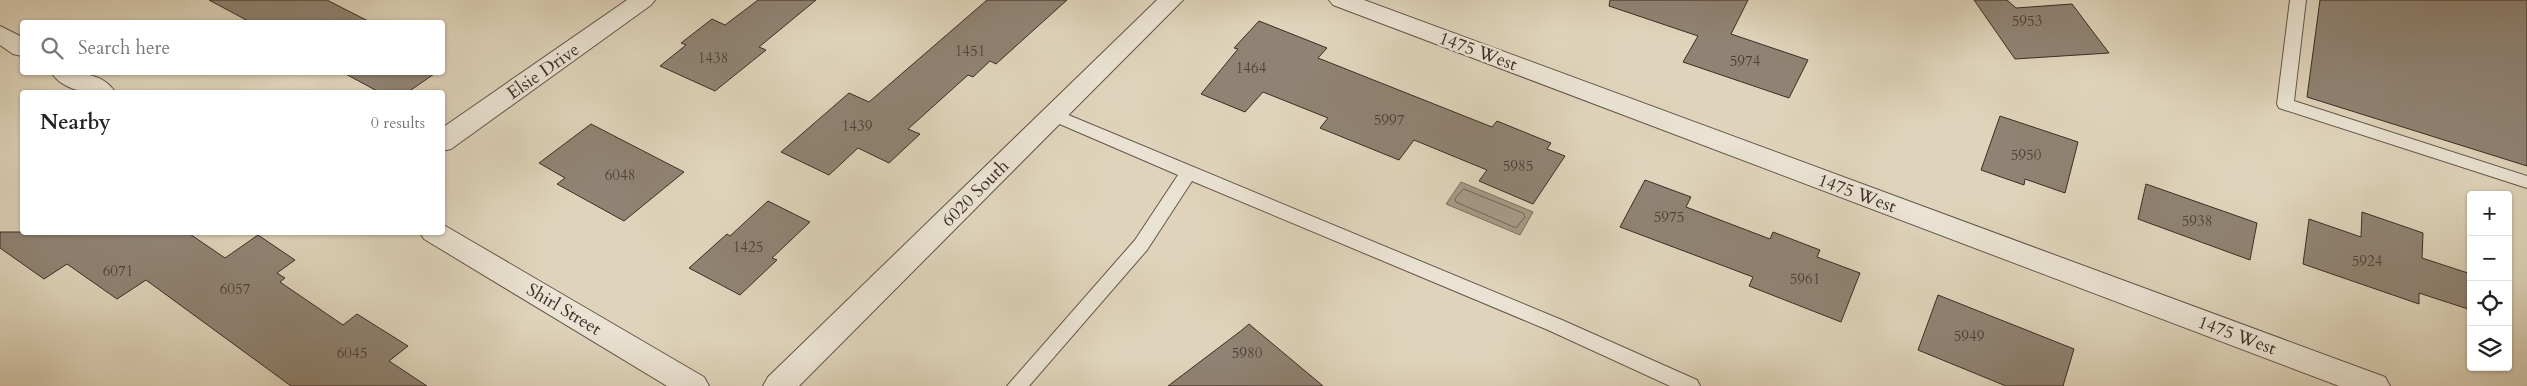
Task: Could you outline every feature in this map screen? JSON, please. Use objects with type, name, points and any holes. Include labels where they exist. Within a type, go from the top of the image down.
[{"type":"street","name":"Elsie Drive","points":[[445,140],[643,0]]},
{"type":"street","name":"6020 South","points":[[779,386],[1171,0]]},
{"type":"street","name":"1475 West","points":[[1341,0],[2374,386]]},
{"type":"street","points":[[0,34],[20,47]]},
{"type":"street","points":[[69,75],[98,90]]},
{"type":"street","name":"Shirl Street","points":[[439,235],[693,386]]},
{"type":"lane","points":[[2298,0],[2285,104],[2527,182]]},
{"type":"lane","points":[[1054,115],[1555,325],[1690,386]]},
{"type":"lane","points":[[1017,386],[1141,245],[1189,172]]},
{"type":"water","points":[[1461,182],[1533,212],[1520,235],[1446,204]]},
{"type":"building","points":[[209,0],[327,0],[366,20],[246,20]]},
{"type":"building","points":[[758,0],[816,0],[759,47],[766,50],[715,91],[660,66],[686,45],[681,43],[712,19],[725,25]]},
{"type":"building","points":[[987,0],[1067,0],[996,64],[990,61],[973,77],[968,75],[908,129],[920,134],[889,163],[858,148],[829,175],[781,152],[849,93],[869,102]]},
{"type":"building","points":[[1610,0],[1748,0],[1731,34],[1808,60],[1789,98],[1683,62],[1698,36],[1609,6]]},
{"type":"building","points":[[1974,0],[2007,0],[2016,8],[2072,4],[2109,53],[2015,59]]},
{"type":"building","points":[[2320,0],[2527,0],[2527,166],[2307,97]]},
{"type":"building","points":[[1259,21],[1327,48],[1318,58],[1492,127],[1497,121],[1551,143],[1547,149],[1565,156],[1533,204],[1479,181],[1487,170],[1414,140],[1399,160],[1320,128],[1328,118],[1263,92],[1245,112],[1201,94],[1238,49],[1234,48]]},
{"type":"building","points":[[348,75],[433,75],[411,90],[375,90]]},
{"type":"building","points":[[2000,116],[2078,142],[2065,193],[2025,179],[2024,185],[1981,170]]},
{"type":"building","points":[[591,124],[684,172],[624,221],[557,184],[565,178],[539,163]]},
{"type":"building","points":[[1645,180],[1691,197],[1686,207],[1770,239],[1773,232],[1820,250],[1817,257],[1860,273],[1841,322],[1749,286],[1753,277],[1620,227]]},
{"type":"building","points":[[2146,184],[2257,223],[2250,260],[2138,219]]},
{"type":"building","points":[[768,201],[810,222],[772,258],[777,260],[740,295],[689,268],[727,234],[730,236]]},
{"type":"building","points":[[2362,212],[2423,233],[2422,258],[2467,273],[2467,309],[2419,293],[2419,304],[2303,264],[2309,219],[2361,237]]},
{"type":"building","points":[[0,232],[20,232],[20,235],[191,235],[225,258],[258,235],[295,260],[277,273],[285,278],[280,282],[343,325],[357,314],[408,346],[389,361],[427,386],[291,386],[146,280],[117,299],[67,264],[44,279],[0,248]]},
{"type":"building","points":[[1938,295],[2074,349],[2063,386],[2006,386],[1918,350]]},
{"type":"building","points":[[1249,324],[1323,386],[1168,386],[1242,330]]}]
